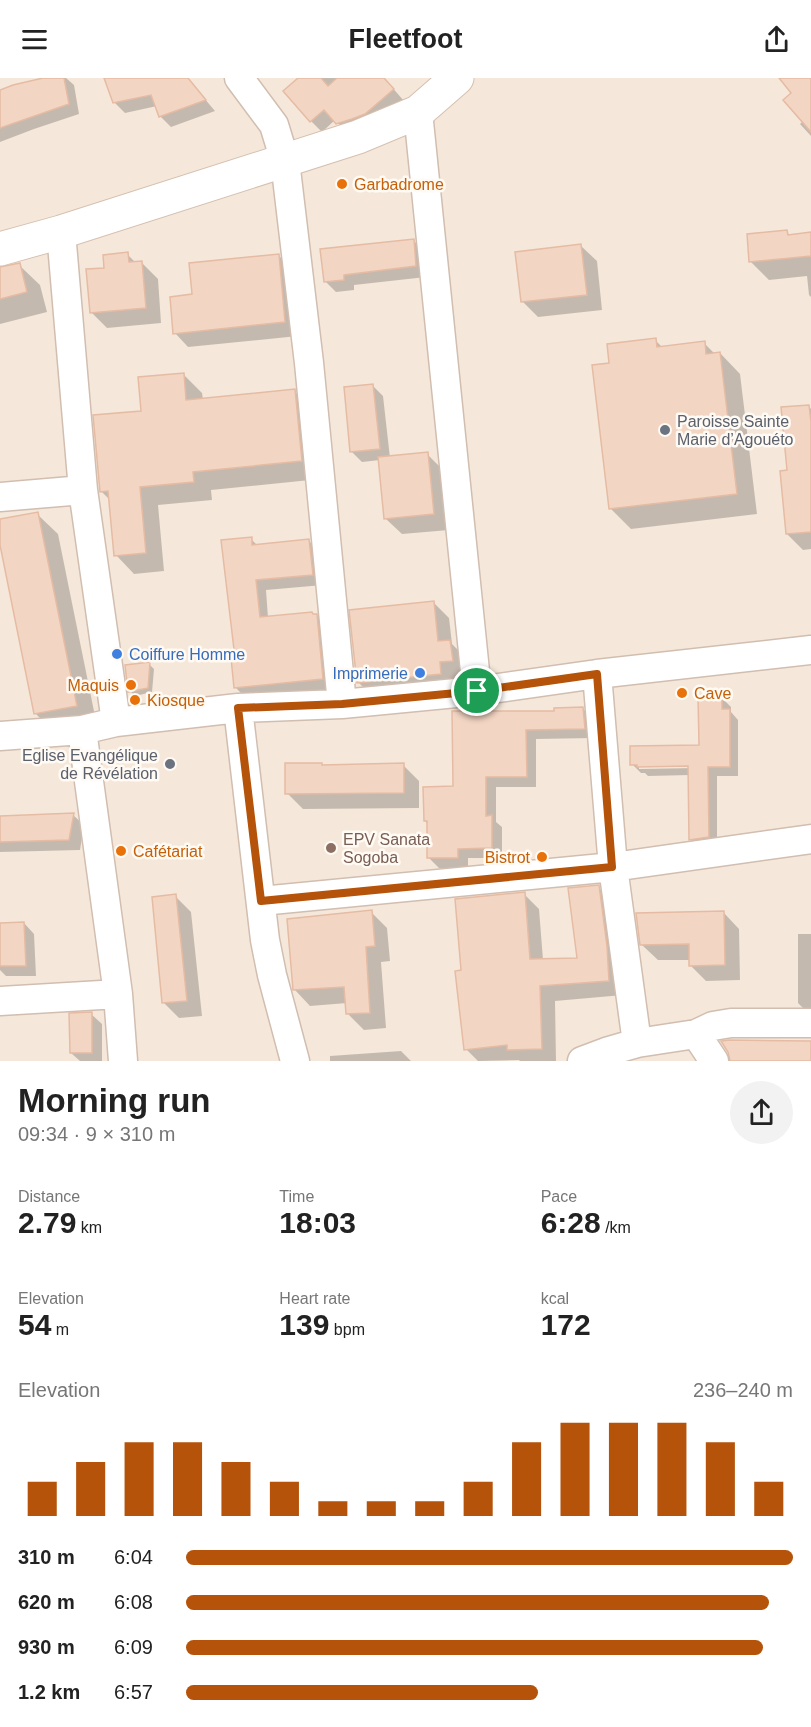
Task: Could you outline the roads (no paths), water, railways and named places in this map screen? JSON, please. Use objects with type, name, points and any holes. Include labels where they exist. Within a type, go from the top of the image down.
[{"type":"street","points":[[239,78],[274,125],[285,161],[309,363],[342,704]]},
{"type":"street","points":[[0,249],[61,232],[358,137],[418,112],[456,78]]},
{"type":"street","points":[[418,112],[477,691]]},
{"type":"street","points":[[61,232],[84,490],[116,722]]},
{"type":"street","points":[[0,497],[84,490]]},
{"type":"street","points":[[0,736],[82,730],[116,722],[238,708],[342,704],[477,691],[597,674],[811,650]]},
{"type":"street","points":[[597,674],[612,867],[637,1043]]},
{"type":"street","points":[[238,708],[265,940],[295,1061]]},
{"type":"street","points":[[82,730],[117,994],[123,1061]]},
{"type":"street","points":[[261,901],[612,867],[811,839]]},
{"type":"street","points":[[0,1001],[117,994]]},
{"type":"street","points":[[582,1061],[637,1043],[696,1034],[713,1026],[731,1023],[811,1023]]},
{"type":"street","points":[[696,1034],[714,1061]]},
{"type":"place","name":"Garbadrome","points":[[342,184]]},
{"type":"place","name":"Paroisse Sainte Marie d’Agouéto","points":[[665,430]]},
{"type":"place","name":"Coiffure Homme","points":[[117,654]]},
{"type":"place","name":"Imprimerie","points":[[420,673]]},
{"type":"place","name":"Maquis","points":[[131,685]]},
{"type":"place","name":"Cave","points":[[682,693]]},
{"type":"place","name":"Kiosque","points":[[135,700]]},
{"type":"place","name":"Eglise Evangélique de Révélation","points":[[170,764]]},
{"type":"place","name":"EPV Sanata Sogoba","points":[[331,848]]},
{"type":"place","name":"Cafétariat","points":[[121,851]]},
{"type":"place","name":"Bistrot","points":[[542,857]]}]
